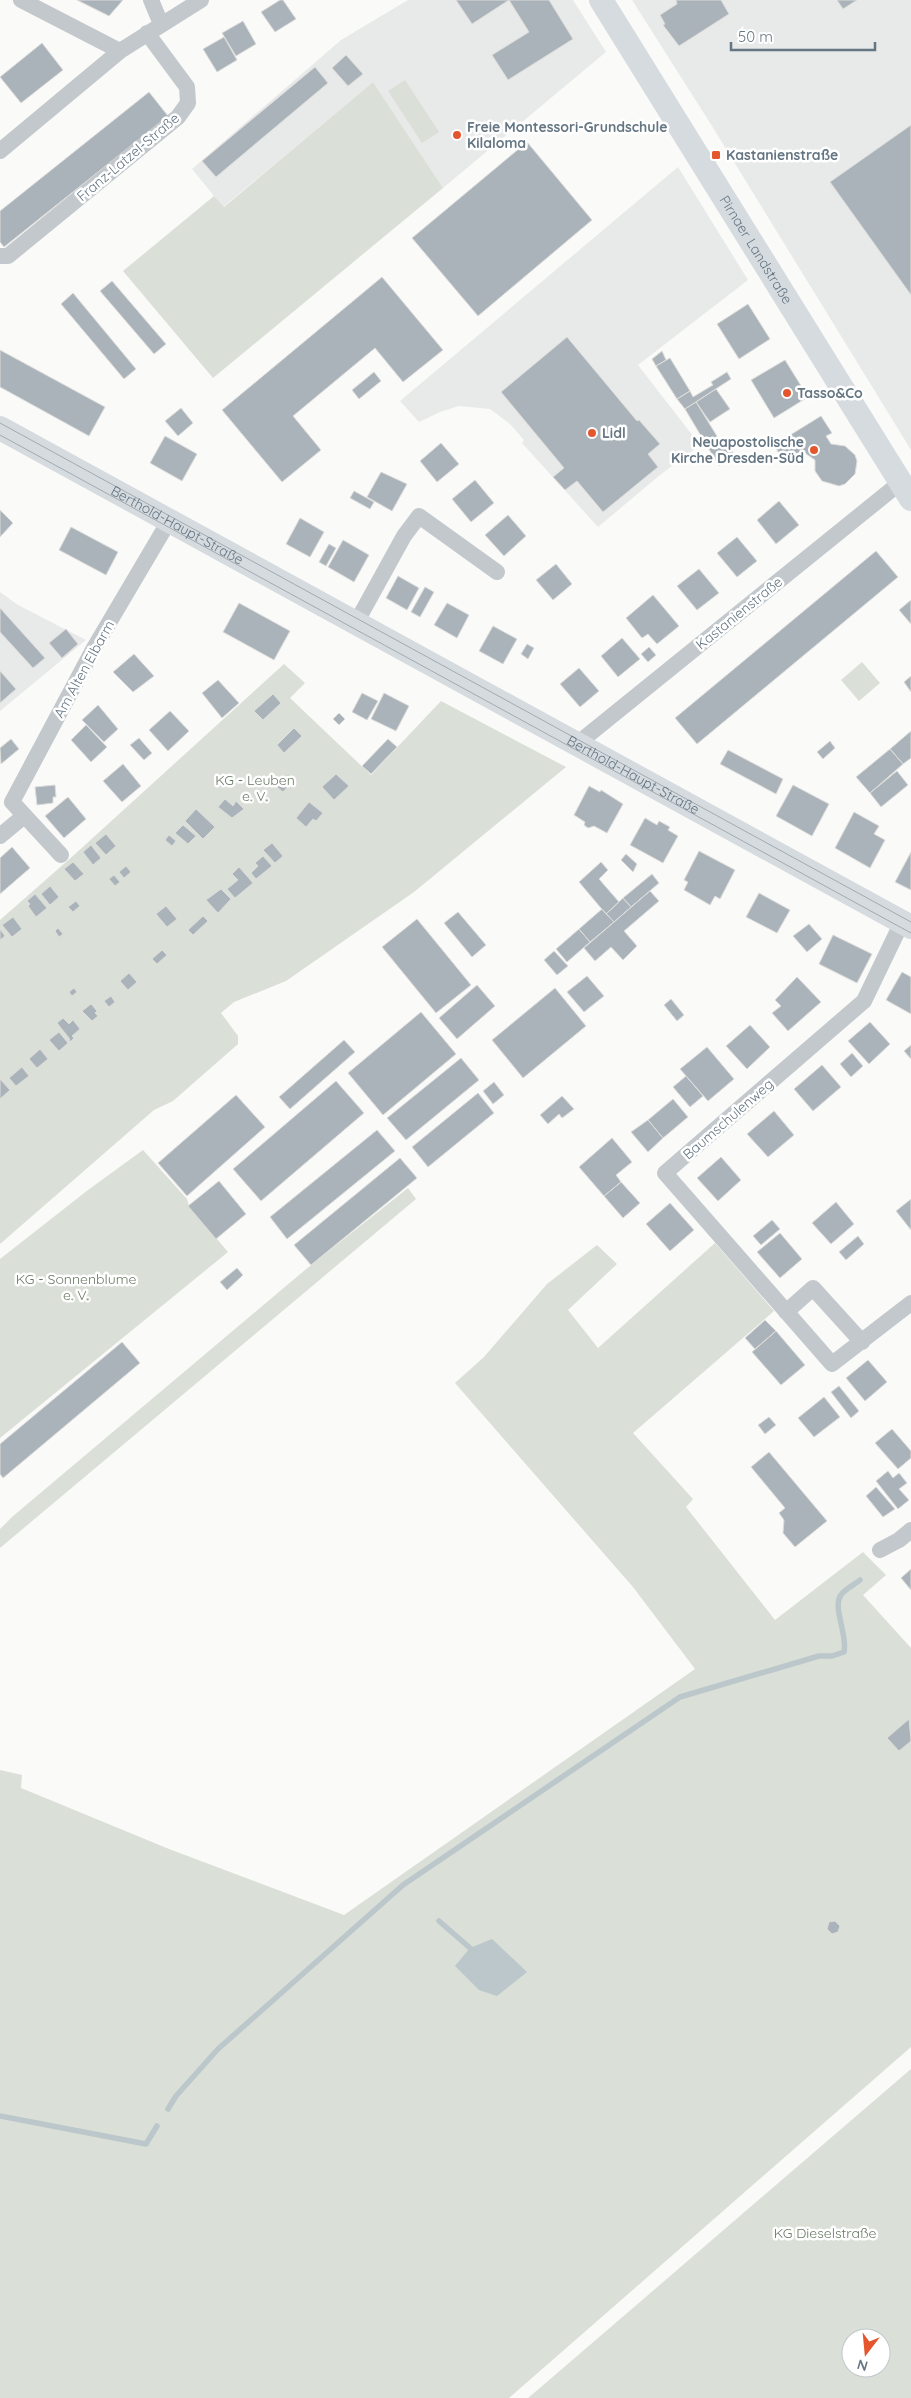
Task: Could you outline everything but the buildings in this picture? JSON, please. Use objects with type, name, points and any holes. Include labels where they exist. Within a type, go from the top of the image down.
[{"type":"street","points":[[20,0],[120,51]]},
{"type":"street","points":[[150,0],[161,24]]},
{"type":"street","points":[[0,151],[120,51],[201,0]]},
{"type":"street","name":"Pirnaer Landstraße","points":[[601,0],[906,490]]},
{"type":"street","name":"Franz-Latzel-Straße","points":[[0,256],[8,256],[78,200],[178,118],[188,103],[187,87],[147,34]]},
{"type":"street","name":"Berthold-Haupt-Straße","points":[[0,428],[907,925]]},
{"type":"street","name":"Kastanienstraße","points":[[577,744],[906,490]]},
{"type":"street","points":[[356,623],[404,536],[419,516],[497,572]]},
{"type":"street","name":"Am Alten Elbarm","points":[[60,855],[12,802],[94,648],[169,521]]},
{"type":"street","points":[[0,836],[24,816]]},
{"type":"street","name":"Baumschulenweg","points":[[907,925],[864,1001],[665,1174],[832,1364],[911,1303]]},
{"type":"street","points":[[786,1312],[813,1288],[862,1342]]},
{"type":"street","points":[[880,1550],[899,1540],[911,1530]]},
{"type":"shaded area","name":"Freie Montessori-Grundschule Kilaloma","points":[[408,0],[573,0],[606,52],[443,188],[373,82],[223,207],[192,169],[341,40]]},
{"type":"shaded area","points":[[632,0],[911,0],[911,450],[712,126]]},
{"type":"shaded area","points":[[678,167],[748,280],[638,365],[700,445],[660,475],[598,527],[522,443],[524,440],[510,424],[490,409],[459,406],[419,422],[400,401]]},
{"type":"shaded area","points":[[0,592],[18,605],[86,640],[0,711]]},
{"type":"shaded area","points":[[492,1939],[527,1972],[497,1996],[479,1990],[455,1966],[470,1948]]},
{"type":"green space","points":[[405,80],[439,132],[422,143],[388,91]]},
{"type":"green space","points":[[373,82],[443,188],[213,378],[123,271],[214,196],[224,207]]},
{"type":"green space","points":[[862,662],[880,683],[859,701],[841,680]]},
{"type":"green space","name":"KG - Leuben e. V.","points":[[284,664],[305,683],[290,698],[371,775],[441,701],[566,767],[414,892],[286,981],[234,1002],[221,1013],[238,1036],[238,1044],[173,1101],[154,1110],[0,1244],[0,920]]},
{"type":"green space","name":"KG - Sonnenblume e. V.","points":[[143,1150],[187,1199],[189,1206],[228,1252],[0,1438],[0,1259],[88,1190]]},
{"type":"green space","points":[[408,1188],[416,1199],[0,1548],[0,1529],[12,1517],[305,1270]]},
{"type":"green space","points":[[715,1243],[774,1311],[633,1433],[693,1499],[686,1507],[775,1620],[863,1552],[886,1575],[863,1595],[911,1648],[911,2047],[509,2398],[0,2398],[0,1770],[22,1775],[21,1788],[169,1849],[344,1915],[695,1669],[633,1587],[455,1383],[484,1357],[547,1284],[597,1245],[617,1264],[568,1310],[598,1348]]},
{"type":"green space","name":"KG Dieselstraße","points":[[911,2069],[911,2398],[528,2398]]},
{"type":"waterway","points":[[168,2109],[176,2096],[218,2049],[403,1885],[680,1697],[819,1656],[832,1656],[844,1652],[845,1645],[838,1607],[839,1600],[845,1591],[860,1580]]},
{"type":"waterway","points":[[439,1921],[470,1948]]},
{"type":"waterway","points":[[0,2116],[146,2144],[157,2126]]},
{"type":"tram line","points":[[0,423],[911,922]]},
{"type":"tram line","points":[[0,435],[911,933]]},
{"type":"place","name":"Freie Montessori-Grundschule Kilaloma","points":[[457,135]]},
{"type":"place","name":"Kastanienstraße","points":[[716,155]]},
{"type":"place","name":"Tasso&Co","points":[[787,393]]},
{"type":"place","name":"Lidl","points":[[592,433]]},
{"type":"place","name":"Neuapostolische Kirche Dresden-Süd","points":[[814,450]]}]
